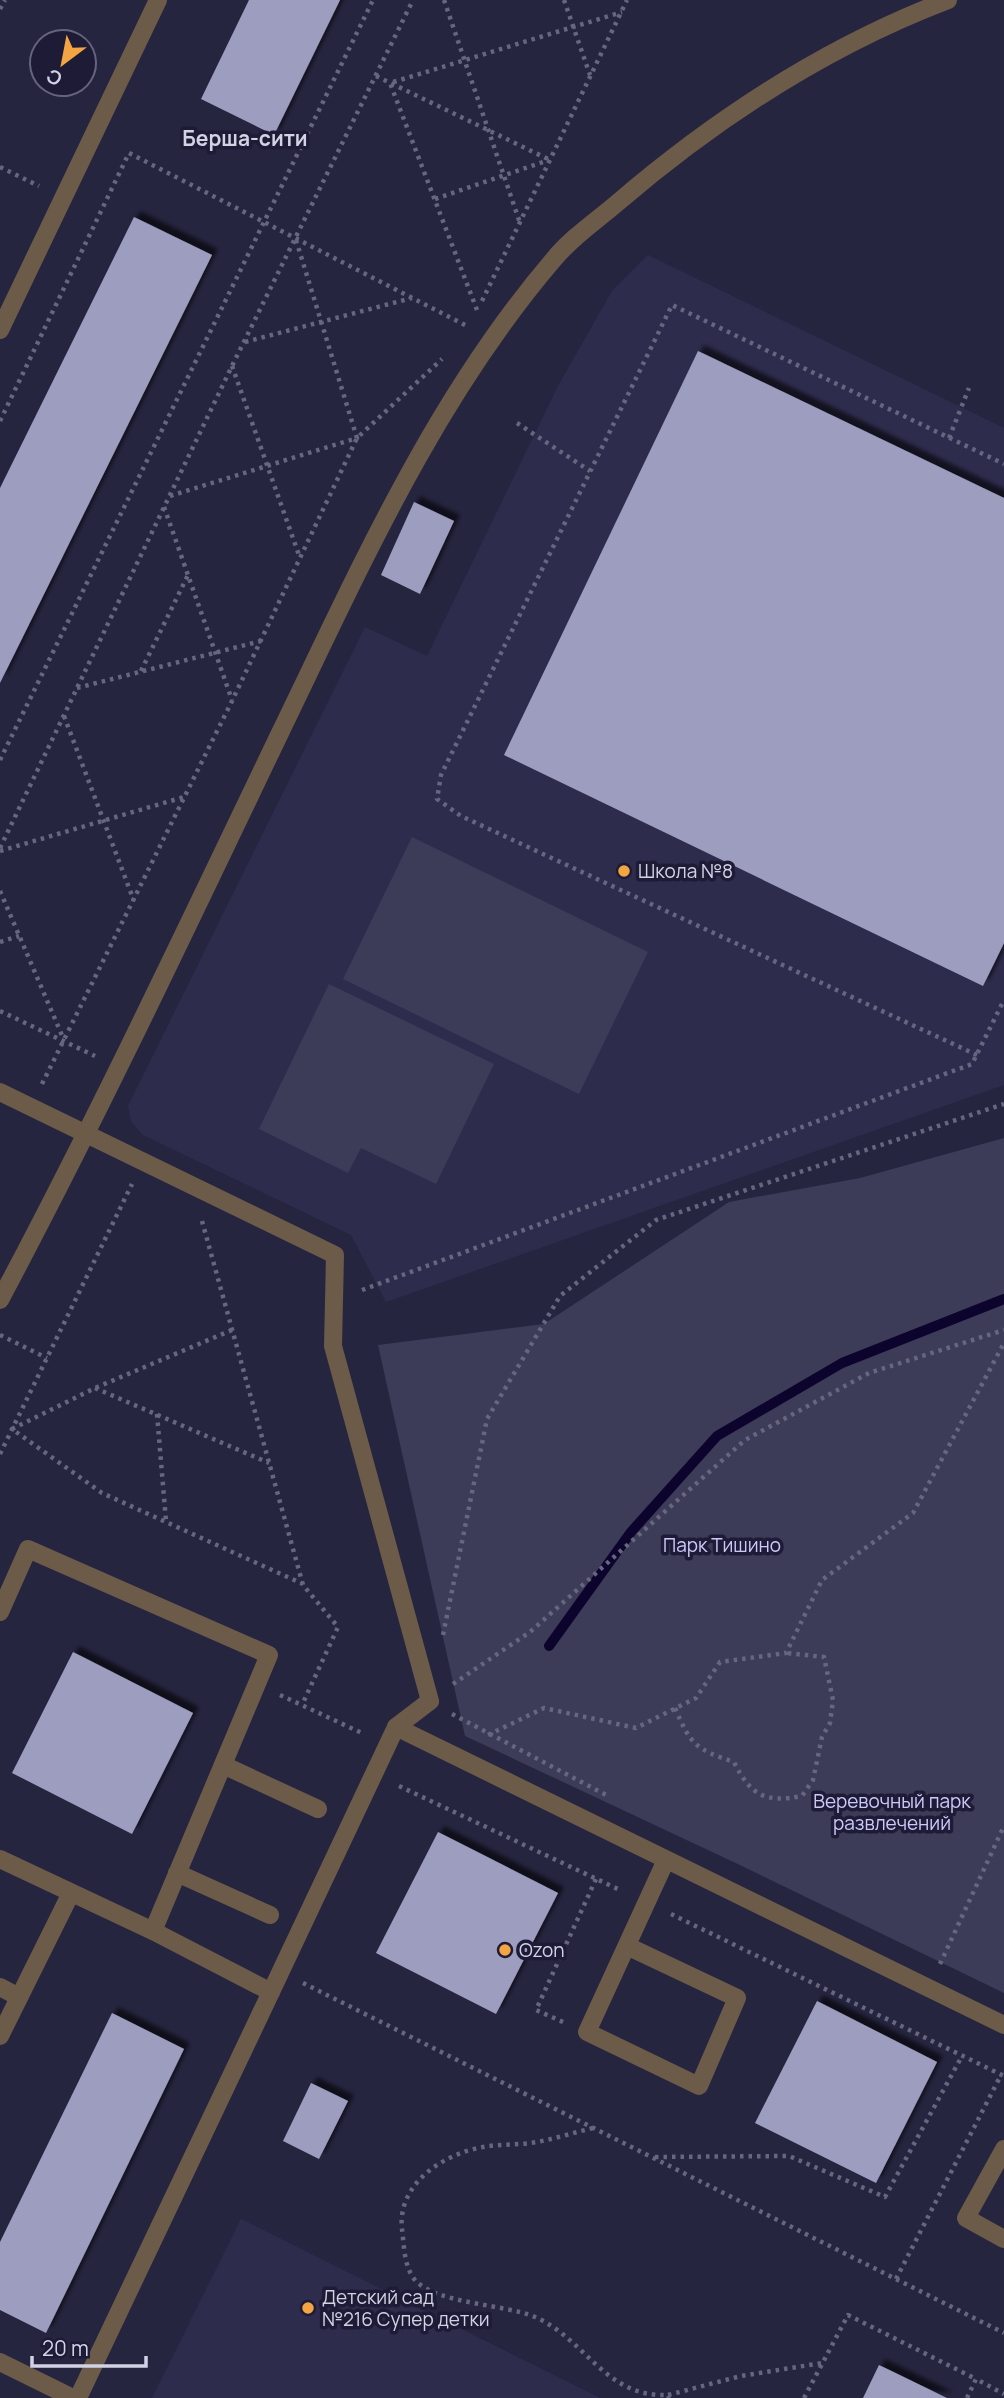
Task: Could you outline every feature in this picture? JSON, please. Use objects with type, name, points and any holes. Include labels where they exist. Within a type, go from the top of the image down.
[{"type":"lane","points":[[0,330],[158,0]]},
{"type":"lane","points":[[0,1300],[88,1135],[396,493],[471,369],[556,256],[671,156],[793,76],[891,22],[948,0]]},
{"type":"lane","points":[[0,1092],[335,1255],[333,1346],[430,1702],[396,1727],[76,2398],[0,2362]]},
{"type":"lane","points":[[0,1612],[28,1549],[269,1655],[153,1931]]},
{"type":"lane","points":[[396,1727],[1004,2025]]},
{"type":"lane","points":[[223,1765],[318,1809]]},
{"type":"lane","points":[[0,1859],[153,1931],[271,1993]]},
{"type":"lane","points":[[627,1946],[737,1998],[699,2086],[587,2032],[666,1860]]},
{"type":"lane","points":[[177,1873],[270,1915]]},
{"type":"lane","points":[[0,2036],[71,1893]]},
{"type":"lane","points":[[0,1987],[19,1997]]},
{"type":"lane","points":[[1004,2149],[966,2218],[1004,2239]]},
{"type":"path","points":[[0,9],[5,0]]},
{"type":"path","points":[[0,760],[262,221],[373,0]]},
{"type":"path","points":[[0,849],[232,366],[413,0]]},
{"type":"path","points":[[444,0],[520,223]]},
{"type":"path","points":[[564,0],[590,77]]},
{"type":"path","points":[[0,421],[129,153],[472,329],[477,311],[627,0]]},
{"type":"path","points":[[390,83],[622,12]]},
{"type":"path","points":[[376,76],[550,160]]},
{"type":"path","points":[[390,83],[477,311]]},
{"type":"path","points":[[435,200],[550,160]]},
{"type":"path","points":[[295,239],[358,438]]},
{"type":"path","points":[[244,342],[412,298]]},
{"type":"path","points":[[977,1055],[461,816],[437,799],[441,775],[672,305],[1004,464]]},
{"type":"path","points":[[31,1107],[232,701],[358,438],[445,357]]},
{"type":"path","points":[[232,366],[300,559]]},
{"type":"path","points":[[949,438],[969,388]]},
{"type":"path","points":[[517,423],[590,471]]},
{"type":"path","points":[[169,497],[358,438]]},
{"type":"path","points":[[164,508],[232,701]]},
{"type":"path","points":[[141,672],[188,575]]},
{"type":"path","points":[[76,688],[261,641]]},
{"type":"path","points":[[64,715],[134,901]]},
{"type":"path","points":[[0,849],[184,797]]},
{"type":"path","points":[[0,891],[64,1041]]},
{"type":"path","points":[[0,942],[19,936]]},
{"type":"path","points":[[334,1298],[379,1285],[972,1064],[1004,1000]]},
{"type":"path","points":[[0,1011],[119,1068]]},
{"type":"path","points":[[441,1648],[487,1419],[560,1296],[656,1220],[1004,1104]]},
{"type":"path","points":[[0,1454],[141,1161]]},
{"type":"path","points":[[133,1182],[144,1189]]},
{"type":"path","points":[[190,1214],[201,1220],[303,1585],[338,1628],[302,1705]]},
{"type":"path","points":[[12,1429],[95,1388],[232,1330]]},
{"type":"path","points":[[430,1702],[483,1662],[530,1632],[745,1440],[869,1373],[1004,1330]]},
{"type":"path","points":[[0,1335],[47,1357]]},
{"type":"path","points":[[786,1653],[822,1580],[913,1513],[1004,1343]]},
{"type":"path","points":[[95,1388],[269,1463]]},
{"type":"path","points":[[157,1414],[167,1522]]},
{"type":"path","points":[[12,1429],[102,1493],[303,1585]]},
{"type":"path","points":[[488,1735],[544,1708],[636,1728],[675,1708],[696,1698],[720,1662],[786,1653],[824,1657],[834,1700],[813,1780],[802,1796],[781,1800],[759,1796],[743,1781],[734,1762],[707,1753],[688,1739],[675,1708]]},
{"type":"path","points":[[257,1684],[387,1745]]},
{"type":"path","points":[[374,1773],[1003,2076],[896,2279]]},
{"type":"path","points":[[940,1965],[1004,1826]]},
{"type":"path","points":[[587,2032],[536,2010],[596,1879]]},
{"type":"path","points":[[281,1972],[1004,2333]]},
{"type":"path","points":[[653,2157],[789,2156],[885,2197],[962,2056]]},
{"type":"path","points":[[594,2128],[532,2143],[482,2147],[450,2158],[420,2178],[404,2202],[401,2220],[405,2256],[415,2280],[443,2296],[537,2318],[562,2333],[610,2378],[647,2396],[668,2396],[741,2376],[822,2363]]},
{"type":"path","points":[[804,2398],[848,2315],[1004,2394]]},
{"type":"path","points":[[967,2398],[976,2379]]},
{"type":"shaded area","name":"Школа №8","points":[[648,255],[1004,428],[1004,1085],[386,1302],[351,1235],[143,1135],[131,1121],[128,1106],[365,627],[427,656],[558,386],[612,291]]},
{"type":"shaded area","name":"Детский сад №216 Супер детки","points":[[241,2219],[600,2398],[152,2398]]},
{"type":"green space","points":[[412,837],[648,952],[579,1094],[343,979]]},
{"type":"green space","points":[[329,984],[494,1064],[436,1184],[361,1148],[348,1173],[259,1129]]},
{"type":"green space","name":"Парк Тишино","points":[[1004,1138],[1004,1993],[465,1736],[378,1345],[544,1324],[729,1202],[860,1178]]},
{"type":"building","points":[[249,0],[340,0],[274,135],[201,99]]},
{"type":"building","points":[[134,217],[212,255],[0,683],[0,488]]},
{"type":"building","points":[[698,351],[1004,498],[1004,943],[983,986],[504,755]]},
{"type":"building","points":[[414,502],[454,521],[420,594],[381,575]]},
{"type":"building","points":[[73,1652],[193,1713],[132,1834],[12,1773]]},
{"type":"building","points":[[438,1832],[558,1893],[496,2014],[376,1953]]},
{"type":"building","points":[[817,2001],[937,2062],[876,2183],[755,2123]]},
{"type":"building","points":[[112,2013],[184,2049],[46,2333],[0,2310],[0,2242]]},
{"type":"building","points":[[311,2083],[348,2101],[319,2159],[283,2141]]},
{"type":"building","points":[[879,2365],[947,2398],[863,2398]]},
{"type":"waterway","points":[[549,1646],[631,1532],[717,1436],[842,1363],[1004,1299]]},
{"type":"place","name":"Школа №8","points":[[624,871]]},
{"type":"place","name":"Ozon","points":[[505,1950]]},
{"type":"place","name":"Детский сад №216 Супер детки","points":[[308,2308]]},
{"type":"district","name":"Берша-сити","points":[[245,139]]},
{"type":"park label","name":"Веревочный парк развлечений","points":[[892,1812]]}]
